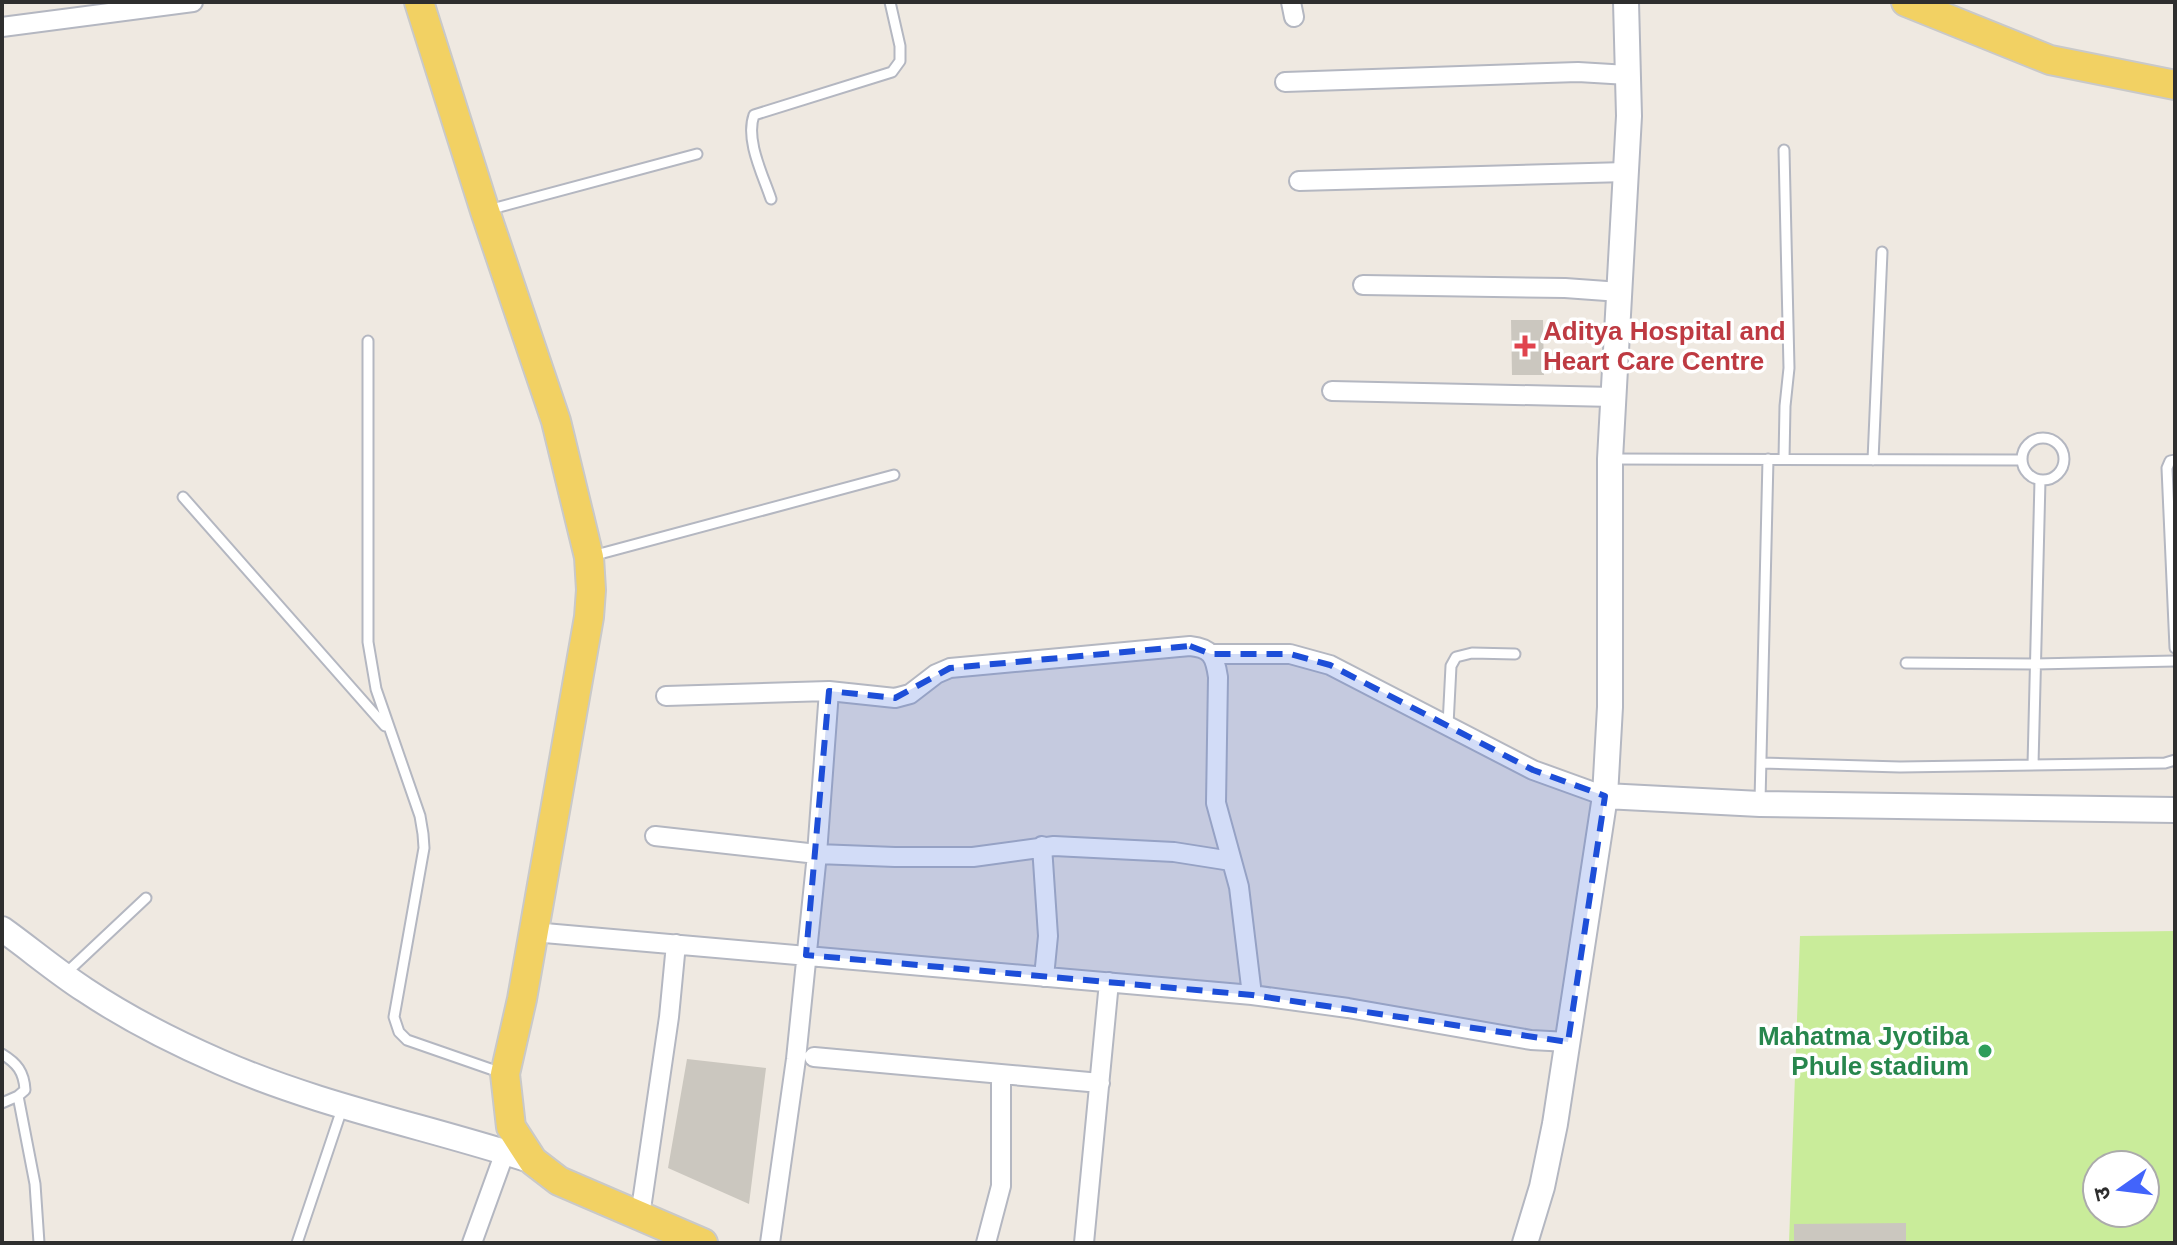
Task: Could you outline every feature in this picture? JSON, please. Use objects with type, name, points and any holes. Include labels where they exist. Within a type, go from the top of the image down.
[{"type":"main road","points":[[419,2],[556,421],[589,557],[589,617],[522,999],[505,1074],[511,1127],[533,1161],[559,1181],[703,1243]]},
{"type":"main road","points":[[1906,2],[2050,60],[2175,85]]},
{"type":"street","points":[[2,27],[193,2]]},
{"type":"street","points":[[1525,1243],[1542,1187],[1555,1124],[1605,796],[1610,707],[1610,459],[1629,116],[1626,2]]},
{"type":"street","points":[[1285,82],[1578,72],[1628,75]]},
{"type":"street","points":[[1299,181],[1626,172]]},
{"type":"street","points":[[1363,285],[1565,288],[1620,292]]},
{"type":"street","points":[[1332,391],[1614,397]]},
{"type":"street","points":[[666,696],[829,691],[895,698],[910,694],[936,674],[950,668],[1190,646],[1203,648],[1211,654],[1218,677],[1216,803],[1239,887],[1252,995]]},
{"type":"street","points":[[1211,654],[1267,653],[1312,658],[1554,779],[1605,796],[1760,804],[2175,810]]},
{"type":"street","points":[[770,1243],[796,1059],[817,854],[829,691]]},
{"type":"street","points":[[655,836],[817,854],[973,857],[1042,846],[1163,851],[1231,861]]},
{"type":"street","points":[[1042,846],[1048,936],[1044,977]]},
{"type":"street","points":[[2,929],[85,991],[221,1062],[343,1105],[533,1161]]},
{"type":"street","points":[[533,932],[1252,995],[1348,1008],[1523,1039],[1568,1042]]},
{"type":"street","points":[[640,1216],[669,1017],[676,944]]},
{"type":"street","points":[[1084,1243],[1109,982]]},
{"type":"street","points":[[814,1057],[1100,1083]]},
{"type":"street","points":[[986,1243],[1001,1186],[1001,1075]]},
{"type":"street","points":[[472,1243],[505,1152]]},
{"type":"lane","points":[[771,199],[750,126],[754,115],[892,72],[900,61],[900,46],[890,2]]},
{"type":"lane","points":[[1784,150],[1789,368],[1784,459]]},
{"type":"lane","points":[[485,211],[697,154]]},
{"type":"lane","points":[[1873,460],[1882,252]]},
{"type":"lane","points":[[368,341],[368,642],[376,689],[420,816],[424,848],[394,1017],[399,1032],[407,1040],[505,1074]]},
{"type":"lane","points":[[2043,438],[2056,442],[2063,454],[2062,467],[2053,477],[2040,480],[2027,473],[2022,460],[2030,442],[2043,438]]},
{"type":"lane","points":[[1610,459],[2022,460]]},
{"type":"lane","points":[[1760,804],[1768,459]]},
{"type":"lane","points":[[2175,460],[2170,461],[2167,468],[2175,648]]},
{"type":"lane","points":[[589,557],[894,475]]},
{"type":"lane","points":[[2033,765],[2040,480]]},
{"type":"lane","points":[[183,497],[390,732]]},
{"type":"lane","points":[[1448,725],[1451,666],[1456,657],[1472,653],[1515,654]]},
{"type":"lane","points":[[1906,663],[2175,661]]},
{"type":"lane","points":[[1761,763],[1900,767],[2165,763],[2175,760]]},
{"type":"lane","points":[[64,975],[146,898]]},
{"type":"lane","points":[[2,1054],[15,1062],[24,1076],[25,1090],[2,1103]]},
{"type":"lane","points":[[18,1096],[35,1184],[39,1243]]},
{"type":"lane","points":[[297,1243],[343,1105]]},
{"type":"highlighted area","points":[[1190,646],[1211,654],[1290,654],[1330,665],[1533,770],[1605,796],[1568,1042],[1252,995],[806,955],[829,691],[895,698],[950,668]]},
{"type":"green space","name":"Mahatma Jyotiba Phule stadium","points":[[2175,931],[2175,1243],[1789,1243],[1800,936]]},
{"type":"building","points":[[1511,320],[1543,320],[1544,375],[1512,375]]},
{"type":"building","points":[[687,1059],[766,1068],[749,1204],[668,1168]]},
{"type":"building","points":[[1906,1223],[1906,1243],[1794,1243],[1794,1224]]},
{"type":"place","name":"Aditya Hospital and Heart Care Centre","points":[[1525,346]]},
{"type":"place","name":"Mahatma Jyotiba Phule stadium","points":[[1985,1051]]}]
